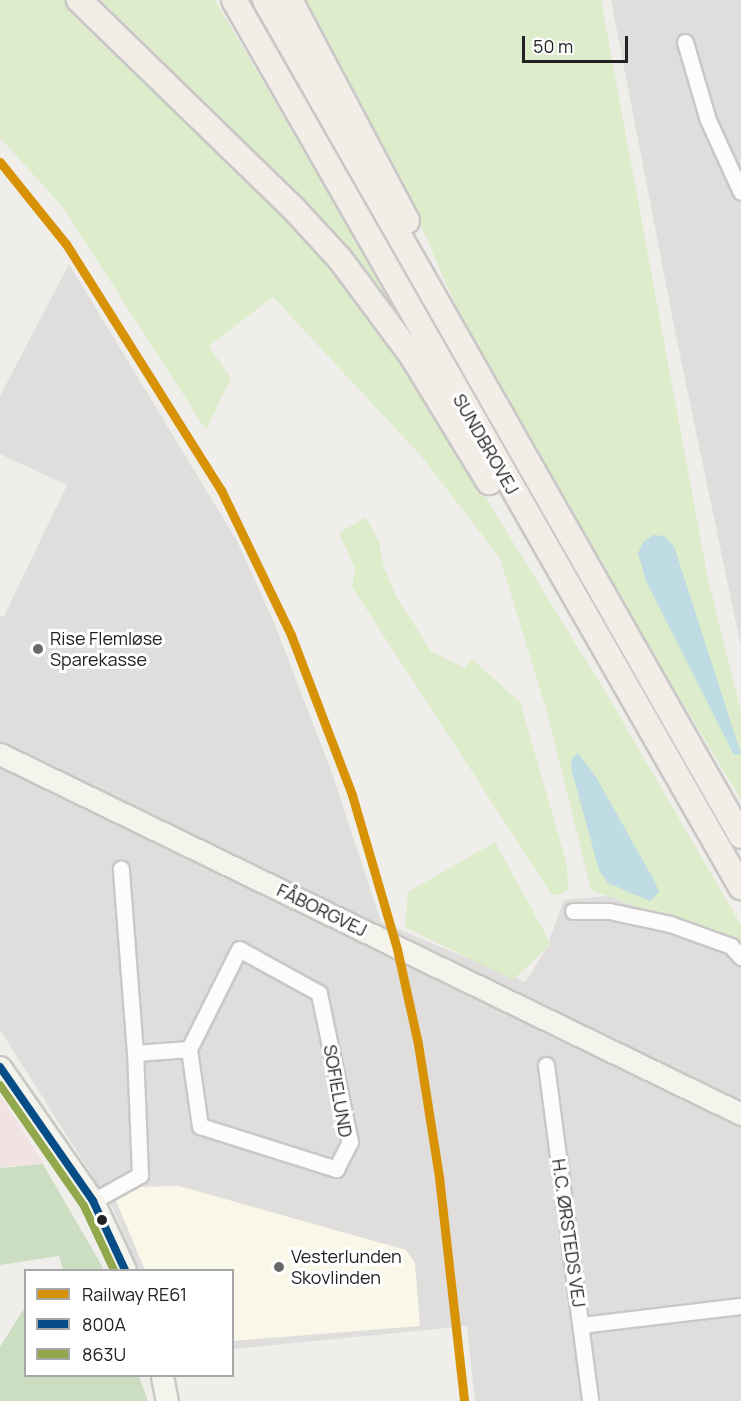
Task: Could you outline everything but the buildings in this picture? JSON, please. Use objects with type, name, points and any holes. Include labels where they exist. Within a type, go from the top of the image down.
[{"type":"main road","points":[[79,0],[294,209],[347,269],[412,356],[562,601],[669,765]]},
{"type":"main road","name":"SUNDBROVEJ","points":[[234,0],[669,765],[741,886]]},
{"type":"main road","name":"SUNDBROVEJ","points":[[265,0],[450,329],[741,836]]},
{"type":"main road","points":[[290,0],[431,268],[450,329]]},
{"type":"street","points":[[686,42],[708,120],[741,192]]},
{"type":"street","name":"FÅBORGVEJ","points":[[0,754],[741,1114]]},
{"type":"street","points":[[93,1201],[140,1175],[135,1053],[121,869]]},
{"type":"street","points":[[573,911],[609,911],[670,924],[731,946],[741,957]]},
{"type":"street","name":"SOFIELUND","points":[[239,949],[319,993],[350,1142],[336,1169],[200,1126],[189,1049],[239,949]]},
{"type":"street","points":[[135,1053],[189,1049]]},
{"type":"street","name":"H.C. ØRSTEDS VEJ","points":[[546,1065],[590,1401]]},
{"type":"street","points":[[0,1067],[93,1201],[125,1269]]},
{"type":"street","points":[[581,1325],[741,1306]]},
{"type":"street","points":[[162,1377],[167,1401]]},
{"type":"shaded area","points":[[611,0],[741,0],[741,647],[676,336]]},
{"type":"shaded area","points":[[69,264],[237,541],[273,620],[332,773],[381,922],[525,982],[545,951],[564,900],[606,896],[741,928],[741,1401],[475,1401],[467,1326],[234,1349],[234,1269],[138,1269],[114,1210],[0,1030],[0,617],[4,616],[67,485],[0,454],[0,396]]},
{"type":"shaded area","points":[[0,1095],[44,1164],[0,1167]]},
{"type":"shaded area","name":"Vesterlunden Skovlinden","points":[[179,1186],[406,1250],[415,1263],[420,1326],[234,1341],[234,1269],[145,1269],[114,1196],[129,1187]]},
{"type":"green space","points":[[0,0],[65,0],[300,234],[371,311],[606,693],[741,925],[741,944],[591,890],[546,709],[500,558],[421,456],[273,297],[209,346],[231,378],[206,430],[62,206],[0,138]]},
{"type":"green space","points":[[98,0],[215,0],[407,327],[340,240]]},
{"type":"green space","points":[[305,0],[601,0],[707,574],[741,712],[741,800],[542,469],[467,333],[426,237]]},
{"type":"green space","points":[[366,517],[379,542],[384,568],[397,598],[431,651],[464,668],[472,659],[520,702],[567,865],[568,889],[563,894],[552,895],[352,587],[355,569],[339,533]]},
{"type":"green space","points":[[495,842],[551,944],[513,980],[405,927],[408,892]]},
{"type":"green space","points":[[43,1164],[103,1269],[63,1269],[59,1256],[0,1265],[0,1168]]},
{"type":"green space","points":[[24,1309],[24,1377],[139,1377],[148,1401],[0,1401],[0,1347]]},
{"type":"water","points":[[653,535],[664,536],[674,546],[741,754],[734,755],[646,581],[638,553],[643,542]]},
{"type":"water","points":[[578,753],[596,777],[655,882],[659,892],[650,901],[608,883],[599,870],[572,772],[571,760]]},
{"type":"rail line","name":"RE61","points":[[0,162],[66,244],[221,490],[291,635],[352,795],[397,949],[418,1044],[439,1177],[464,1401]]},
{"type":"transit line","name":"800A","points":[[0,1067],[93,1201],[125,1269]]},
{"type":"transit line","name":"863U","points":[[0,1085],[84,1206],[114,1269]]},
{"type":"place","name":"Rise Flemløse Sparekasse","points":[[38,649]]},
{"type":"place","name":"Vesterlunden Skovlinden","points":[[279,1267]]}]
